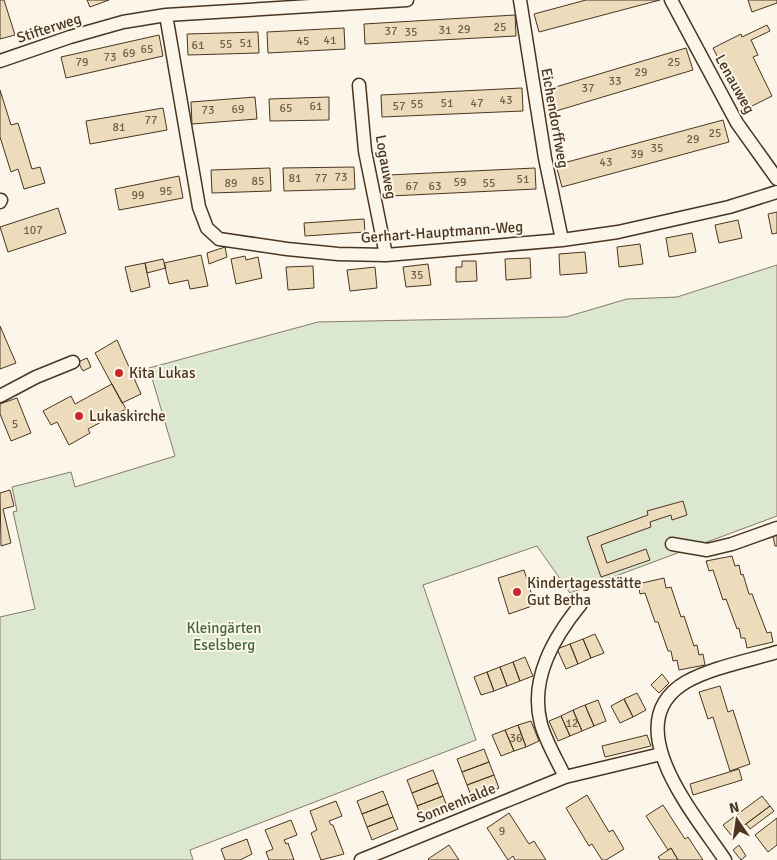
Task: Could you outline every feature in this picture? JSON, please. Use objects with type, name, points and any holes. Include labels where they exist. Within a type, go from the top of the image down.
[{"type":"street","name":"Stifterweg","points":[[0,61],[70,37],[123,22],[166,15],[407,0]]},
{"type":"street","name":"Eichendorffweg","points":[[520,0],[545,158],[562,240]]},
{"type":"street","name":"Lenauweg","points":[[671,0],[737,123],[777,180]]},
{"type":"street","name":"Gerhart-Hauptmann-Weg","points":[[166,15],[199,207],[207,228],[219,239],[287,250],[386,255],[562,240],[618,232],[676,219],[777,192]]},
{"type":"street","name":"Logauweg","points":[[358,85],[365,151],[386,255]]},
{"type":"street","points":[[0,396],[36,377],[73,362]]},
{"type":"street","points":[[672,544],[707,550],[732,544],[777,528]]},
{"type":"street","points":[[565,777],[541,725],[539,712],[540,677],[553,643],[581,604]]},
{"type":"street","points":[[725,860],[673,780],[661,754],[657,727],[658,718],[667,699],[687,682],[715,670],[777,652]]},
{"type":"street","name":"Sonnenhalde","points":[[361,860],[565,777],[661,754]]},
{"type":"green space","name":"Kleingärten Eselsberg","points":[[777,265],[777,516],[570,593],[537,546],[423,585],[476,740],[190,850],[193,860],[0,860],[0,617],[35,609],[13,512],[17,511],[12,487],[71,472],[75,487],[175,456],[149,368],[318,322],[566,317],[627,299],[677,297]]},
{"type":"building","points":[[0,0],[4,0],[15,35],[0,39]]},
{"type":"building","points":[[87,0],[109,0],[90,7]]},
{"type":"building","points":[[586,0],[660,0],[539,32],[534,14]]},
{"type":"building","points":[[748,0],[777,0],[777,3],[752,12]]},
{"type":"building","points":[[515,15],[516,36],[365,44],[364,24]]},
{"type":"building","points":[[767,25],[770,31],[751,40],[758,55],[753,57],[772,96],[744,110],[713,48],[741,34],[742,37]]},
{"type":"building","points":[[344,28],[345,49],[268,53],[267,32]]},
{"type":"building","points":[[258,32],[259,53],[188,55],[187,34]]},
{"type":"building","points":[[159,35],[163,56],[66,78],[61,57]]},
{"type":"building","points":[[686,48],[693,70],[556,111],[549,89]]},
{"type":"building","points":[[522,88],[523,111],[382,117],[381,95]]},
{"type":"building","points":[[0,90],[11,125],[18,123],[32,169],[40,167],[45,183],[24,189],[18,169],[11,172],[0,137]]},
{"type":"building","points":[[255,97],[257,119],[192,124],[191,102]]},
{"type":"building","points":[[329,97],[329,120],[270,121],[269,99]]},
{"type":"building","points":[[163,108],[167,130],[90,144],[86,121]]},
{"type":"building","points":[[723,120],[729,142],[562,187],[556,165]]},
{"type":"building","points":[[354,167],[355,189],[284,191],[283,168]]},
{"type":"building","points":[[270,168],[271,191],[212,193],[211,170]]},
{"type":"building","points":[[535,168],[536,189],[390,196],[389,175]]},
{"type":"building","points":[[179,176],[183,198],[119,210],[115,189]]},
{"type":"building","points":[[58,208],[66,233],[8,252],[0,227]]},
{"type":"building","points":[[777,212],[777,233],[772,234],[768,214]]},
{"type":"building","points":[[364,219],[365,232],[305,236],[304,223]]},
{"type":"building","points":[[738,220],[742,238],[719,243],[715,225]]},
{"type":"building","points":[[692,233],[696,252],[669,257],[666,238]]},
{"type":"building","points":[[640,244],[643,264],[619,267],[617,247]]},
{"type":"building","points":[[225,247],[227,257],[209,264],[207,253]]},
{"type":"building","points":[[585,252],[587,273],[560,275],[559,254]]},
{"type":"building","points":[[201,255],[208,286],[190,289],[188,280],[169,284],[164,263]]},
{"type":"building","points":[[245,256],[246,260],[258,257],[262,278],[236,284],[231,259]]},
{"type":"building","points":[[530,258],[531,278],[506,280],[505,259]]},
{"type":"building","points":[[163,259],[166,268],[147,273],[145,263]]},
{"type":"building","points":[[462,261],[476,261],[477,281],[456,282],[456,267],[462,267]]},
{"type":"building","points":[[145,263],[150,287],[131,292],[125,267]]},
{"type":"building","points":[[428,264],[431,285],[406,287],[403,267]]},
{"type":"building","points":[[313,266],[314,288],[288,290],[286,267]]},
{"type":"building","points":[[375,267],[377,288],[350,291],[347,270]]},
{"type":"building","points":[[0,326],[16,363],[0,369]]},
{"type":"building","name":"Kita Lukas","points":[[117,340],[141,394],[122,403],[95,353]]},
{"type":"building","points":[[87,358],[91,367],[83,371],[78,362]]},
{"type":"building","name":"Lukaskirche","points":[[112,384],[126,409],[88,429],[90,433],[69,445],[57,422],[51,425],[43,411],[71,396],[75,404]]},
{"type":"building","points":[[17,398],[31,433],[11,441],[0,414],[0,404]]},
{"type":"building","points":[[10,490],[14,506],[3,509],[11,543],[1,546],[0,493]]},
{"type":"building","points":[[683,501],[687,515],[672,520],[671,515],[650,522],[651,527],[601,545],[607,563],[646,549],[650,560],[601,577],[587,537],[648,515],[647,511]]},
{"type":"building","points":[[777,535],[777,546],[775,546],[773,536]]},
{"type":"building","points":[[732,556],[735,566],[739,565],[741,575],[743,574],[749,594],[752,594],[767,633],[771,632],[773,642],[747,648],[745,638],[741,638],[739,628],[737,629],[726,599],[723,600],[713,570],[709,571],[706,561]]},
{"type":"building","name":"Kindertagesstätte Gut Betha","points":[[524,570],[535,605],[509,614],[498,578]]},
{"type":"building","points":[[664,578],[666,588],[671,587],[681,617],[684,616],[694,646],[697,645],[699,655],[703,654],[705,665],[679,670],[677,660],[673,661],[671,651],[668,651],[658,622],[655,622],[645,593],[640,594],[638,584]]},
{"type":"building","points":[[595,634],[604,653],[591,658],[583,639]]},
{"type":"building","points":[[583,639],[591,658],[578,664],[570,644]]},
{"type":"building","points":[[570,644],[578,664],[566,669],[557,649]]},
{"type":"building","points":[[525,657],[533,676],[520,681],[513,662]]},
{"type":"building","points":[[513,662],[520,681],[507,686],[500,667]]},
{"type":"building","points":[[500,667],[507,686],[494,691],[487,672]]},
{"type":"building","points":[[487,672],[494,691],[481,695],[474,677]]},
{"type":"building","points":[[662,674],[669,683],[659,693],[651,685]]},
{"type":"building","points":[[720,686],[728,712],[733,710],[750,764],[730,771],[713,717],[708,719],[699,692]]},
{"type":"building","points":[[637,693],[646,710],[633,717],[624,699]]},
{"type":"building","points":[[624,699],[633,717],[620,723],[611,706]]},
{"type":"building","points":[[598,700],[606,721],[594,726],[585,705]]},
{"type":"building","points":[[585,705],[594,726],[582,731],[573,710]]},
{"type":"building","points":[[573,710],[582,731],[570,736],[561,716]]},
{"type":"building","points":[[561,716],[570,736],[558,741],[549,721]]},
{"type":"building","points":[[531,721],[539,741],[526,747],[518,725]]},
{"type":"building","points":[[518,725],[526,747],[514,751],[505,730]]},
{"type":"building","points":[[505,730],[514,751],[501,756],[492,735]]},
{"type":"building","points":[[647,735],[651,746],[605,757],[602,746]]},
{"type":"building","points":[[484,749],[489,762],[462,772],[457,759]]},
{"type":"building","points":[[489,762],[494,775],[467,785],[462,772]]},
{"type":"building","points":[[739,769],[742,780],[693,795],[690,784]]},
{"type":"building","points":[[433,770],[438,783],[412,793],[407,780]]},
{"type":"building","points":[[494,775],[499,788],[472,798],[467,785]]},
{"type":"building","points":[[438,783],[443,796],[417,806],[412,793]]},
{"type":"building","points":[[383,791],[388,804],[362,814],[357,801]]},
{"type":"building","points":[[587,795],[609,832],[613,830],[624,849],[606,860],[602,860],[592,844],[589,846],[566,808]]},
{"type":"building","points":[[443,796],[448,809],[422,819],[417,806]]},
{"type":"building","points":[[762,796],[770,806],[731,835],[723,825]]},
{"type":"building","points":[[336,801],[342,816],[329,821],[333,825],[344,854],[321,860],[311,833],[317,830],[310,811]]},
{"type":"building","points":[[388,804],[393,817],[367,827],[362,814]]},
{"type":"building","points":[[663,805],[685,839],[688,837],[703,860],[678,860],[671,848],[668,850],[646,816]]},
{"type":"building","points":[[770,806],[774,811],[750,829],[746,824]]},
{"type":"building","points":[[509,813],[529,844],[534,841],[546,860],[515,860],[513,856],[508,860],[487,828]]},
{"type":"building","points":[[393,817],[398,829],[372,840],[367,827]]},
{"type":"building","points":[[777,818],[777,845],[768,852],[755,835]]},
{"type":"building","points":[[291,820],[297,835],[284,840],[286,844],[288,843],[294,860],[269,860],[266,852],[273,849],[265,830]]},
{"type":"building","points":[[247,839],[252,854],[240,860],[225,860],[221,849]]},
{"type":"building","points":[[449,845],[459,860],[428,859]]},
{"type":"building","points":[[739,845],[746,856],[741,860],[733,850]]},
{"type":"building","points":[[671,848],[678,860],[660,860],[658,857]]},
{"type":"place","name":"Kita Lukas","points":[[119,373]]},
{"type":"place","name":"Lukaskirche","points":[[79,416]]},
{"type":"place","name":"Kindertagesstätte Gut Betha","points":[[517,592]]}]
